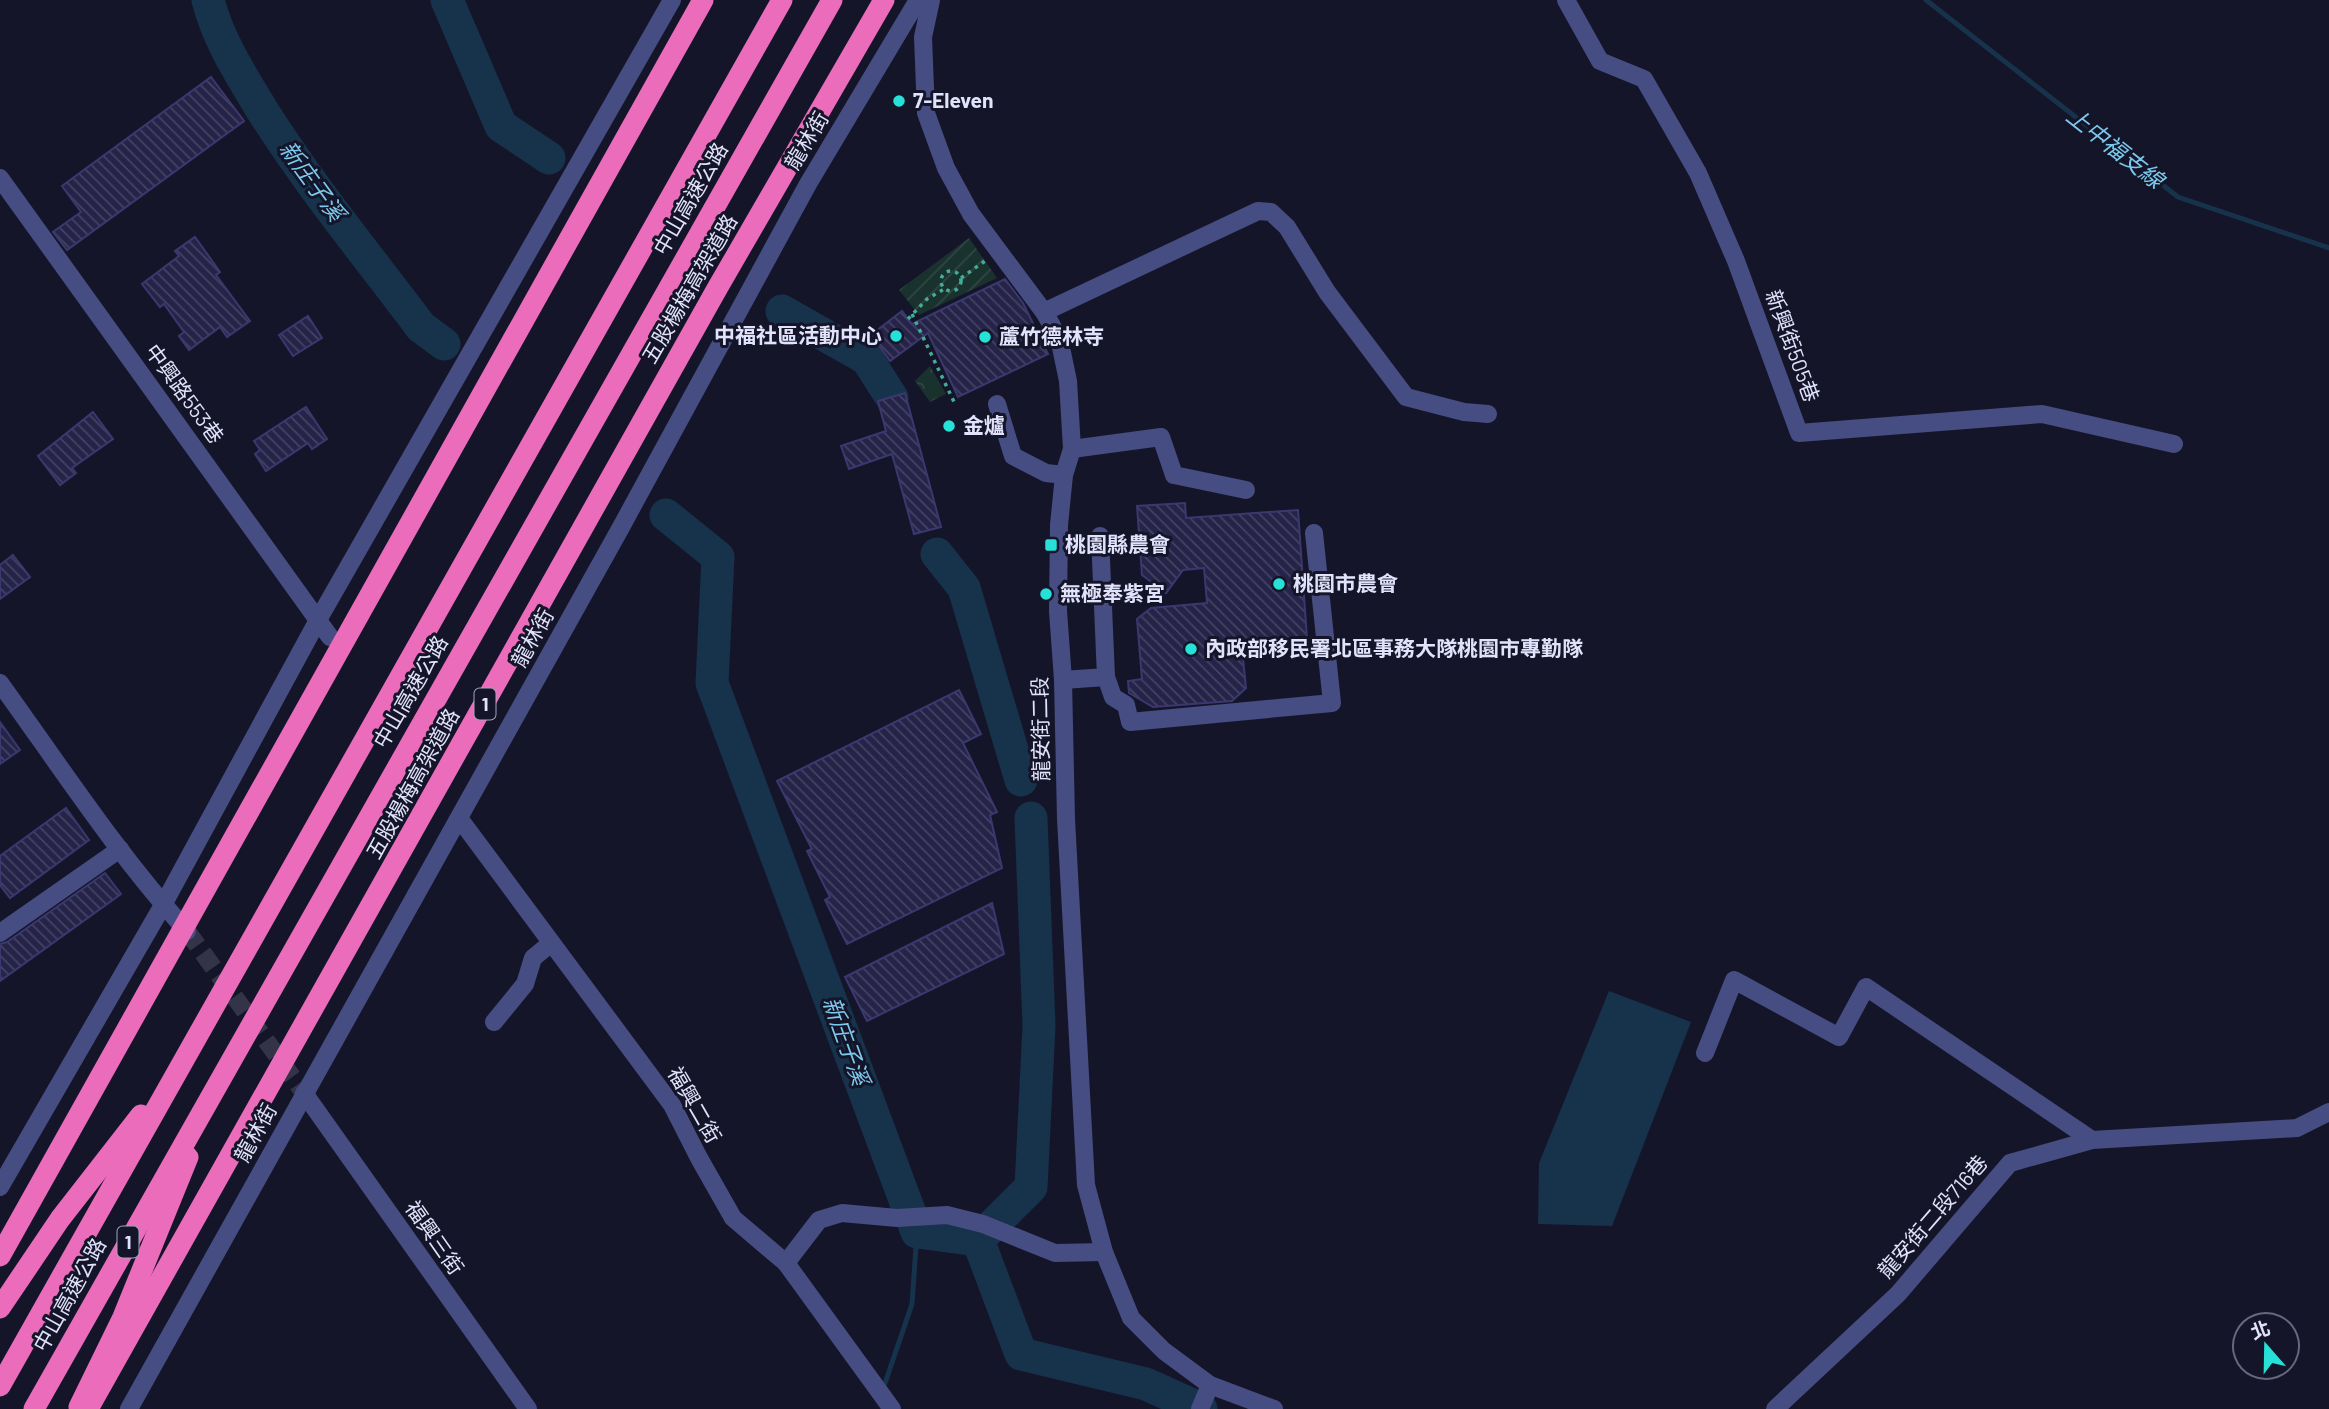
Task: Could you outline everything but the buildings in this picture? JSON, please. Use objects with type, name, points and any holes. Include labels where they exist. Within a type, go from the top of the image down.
[{"type":"highway","points":[[0,1256],[703,0]]},
{"type":"highway","name":"中山高速公路","points":[[0,1386],[782,0]]},
{"type":"highway","name":"中山高速公路","points":[[34,1409],[832,0]]},
{"type":"highway","name":"五股楊梅高架道路","points":[[88,1409],[718,287],[884,0]]},
{"type":"highway","points":[[0,1308],[60,1219],[185,1058]]},
{"type":"highway","points":[[78,1409],[123,1317],[222,1074]]},
{"type":"street","points":[[0,1186],[163,905],[318,620],[672,0]]},
{"type":"street","name":"龍林街","points":[[129,1409],[620,529],[783,229],[918,0]]},
{"type":"street","name":"龍安街二段","points":[[931,0],[922,37],[926,113],[946,168],[971,214],[1044,312],[1059,338],[1068,381],[1072,449],[1064,475],[1059,525],[1058,611],[1063,680],[1066,819],[1086,1185],[1104,1252],[1131,1318],[1205,1396],[1274,1409]]},
{"type":"street","name":"新興街505巷","points":[[1566,0],[1600,61],[1644,79],[1698,173],[1736,261],[1800,433],[2042,414],[2174,444]]},
{"type":"street","name":"中興路553巷","points":[[0,178],[330,637]]},
{"type":"street","points":[[1044,312],[1258,211],[1271,212],[1287,227],[1327,292],[1406,397],[1464,412],[1488,414]]},
{"type":"street","points":[[997,404],[1013,456],[1046,473],[1064,475]]},
{"type":"street","points":[[1072,449],[1161,437],[1174,475],[1246,490]]},
{"type":"street","points":[[1100,536],[1106,677],[1113,696],[1126,705],[1130,722],[1332,703],[1314,534]]},
{"type":"street","points":[[1063,680],[1106,677]]},
{"type":"street","points":[[0,683],[120,849],[163,905],[187,931]]},
{"type":"street","name":"福興二街","points":[[459,818],[672,1105],[733,1218],[786,1263],[891,1408]]},
{"type":"street","points":[[0,933],[120,849]]},
{"type":"street","points":[[494,1022],[525,984],[533,958],[551,944]]},
{"type":"street","points":[[1705,1053],[1734,979],[1839,1037],[1866,987],[2092,1140]]},
{"type":"street","name":"福興三街","points":[[304,1093],[528,1409]]},
{"type":"street","name":"龍安街二段716巷","points":[[1775,1409],[1898,1294],[2010,1163],[2092,1140],[2297,1128],[2329,1112]]},
{"type":"street","points":[[786,1263],[819,1220],[842,1213],[897,1218],[947,1214],[1014,1235],[1055,1253],[1104,1252]]},
{"type":"path","points":[[961,278],[999,251]]},
{"type":"path","points":[[954,271],[961,278],[957,289],[950,291],[944,288],[941,279],[944,273],[954,271]]},
{"type":"path","points":[[908,319],[927,299],[944,288]]},
{"type":"path","points":[[912,314],[956,404]]},
{"type":"green space","points":[[969,238],[997,278],[919,315],[899,290]]},
{"type":"green space","points":[[930,366],[946,394],[930,402],[915,381]]},
{"type":"water","points":[[1609,991],[1691,1022],[1612,1226],[1538,1224],[1539,1163]]},
{"type":"waterway","name":"新庄子溪","points":[[208,0],[231,57],[280,138],[421,327],[444,344]]},
{"type":"waterway","points":[[447,0],[501,126],[549,158]]},
{"type":"waterway","name":"上中福支線","points":[[1926,0],[2178,197],[2329,248]]},
{"type":"waterway","points":[[782,311],[867,359],[892,398]]},
{"type":"waterway","name":"新庄子溪","points":[[666,515],[718,557],[712,683],[917,1232],[978,1240],[1021,1354],[1146,1384],[1201,1409]]},
{"type":"waterway","points":[[937,554],[964,588],[1021,780]]},
{"type":"waterway","points":[[978,1240],[1031,1187],[1039,1026],[1031,818]]},
{"type":"waterway","points":[[883,1389],[912,1304],[917,1232]]},
{"type":"tunnel","points":[[187,931],[304,1093]]},
{"type":"place","name":"7-Eleven","points":[[899,101]]},
{"type":"place","name":"中福社區活動中心","points":[[896,336]]},
{"type":"place","name":"蘆竹德林寺","points":[[985,337]]},
{"type":"place","name":"金爐","points":[[949,426]]},
{"type":"place","name":"桃園縣農會","points":[[1051,545]]},
{"type":"place","name":"桃園市農會","points":[[1279,584]]},
{"type":"place","name":"無極奉紫宮","points":[[1046,594]]},
{"type":"place","name":"內政部移民署北區事務大隊桃園市專勤隊","points":[[1191,649]]}]
